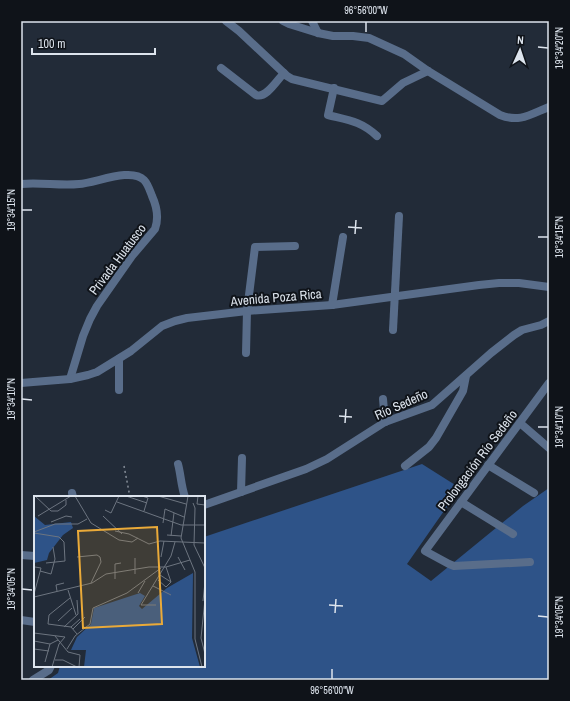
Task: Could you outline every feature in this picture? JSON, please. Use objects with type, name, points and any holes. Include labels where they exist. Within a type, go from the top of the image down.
[{"type":"street","points":[[226,21],[292,79],[334,88],[382,101],[403,83],[428,71]]},
{"type":"street","points":[[283,21],[318,33],[333,36],[369,38],[404,54],[428,71],[507,118],[522,118],[549,107]]},
{"type":"street","points":[[312,21],[318,33]]},
{"type":"street","points":[[221,68],[259,96],[267,92],[284,73]]},
{"type":"street","points":[[334,88],[328,115],[363,125],[377,136]]},
{"type":"street","name":"Privada Huatusco","points":[[21,184],[33,182],[82,184],[131,174],[144,180],[155,202],[158,216],[155,229],[132,256],[97,306],[83,336],[70,379]]},
{"type":"street","points":[[393,330],[399,216]]},
{"type":"street","points":[[332,305],[343,237]]},
{"type":"street","points":[[246,354],[247,311],[255,247],[295,246]]},
{"type":"street","name":"Avenida Poza Rica","points":[[21,383],[79,378],[97,372],[119,359],[162,326],[187,318],[247,311],[332,305],[499,283],[518,283],[549,287]]},
{"type":"street","name":"Río Sedeño","points":[[205,505],[306,469],[327,459],[385,422],[432,405],[491,353],[514,335],[522,330],[542,325],[549,321]]},
{"type":"street","points":[[119,359],[119,390]]},
{"type":"street","points":[[405,466],[429,447],[436,438],[463,391],[466,376]]},
{"type":"street","name":"Prolongación Río Sedeño","points":[[530,562],[454,566],[425,551],[549,384]]},
{"type":"street","points":[[383,399],[385,422]]},
{"type":"street","points":[[520,423],[549,448]]},
{"type":"street","points":[[241,492],[242,458]]},
{"type":"street","points":[[178,464],[185,496]]},
{"type":"street","points":[[488,466],[534,493]]},
{"type":"street","points":[[461,502],[513,534]]},
{"type":"street","points":[[21,554],[34,556]]},
{"type":"street","points":[[21,620],[34,622]]},
{"type":"street","points":[[33,680],[49,670],[50,667]]},
{"type":"path","points":[[124,466],[130,496]]},
{"type":"shaded area","points":[[422,464],[460,488],[407,564],[431,581],[523,506],[549,488],[549,680],[48,680],[58,673],[60,667],[205,667],[205,537]]}]
